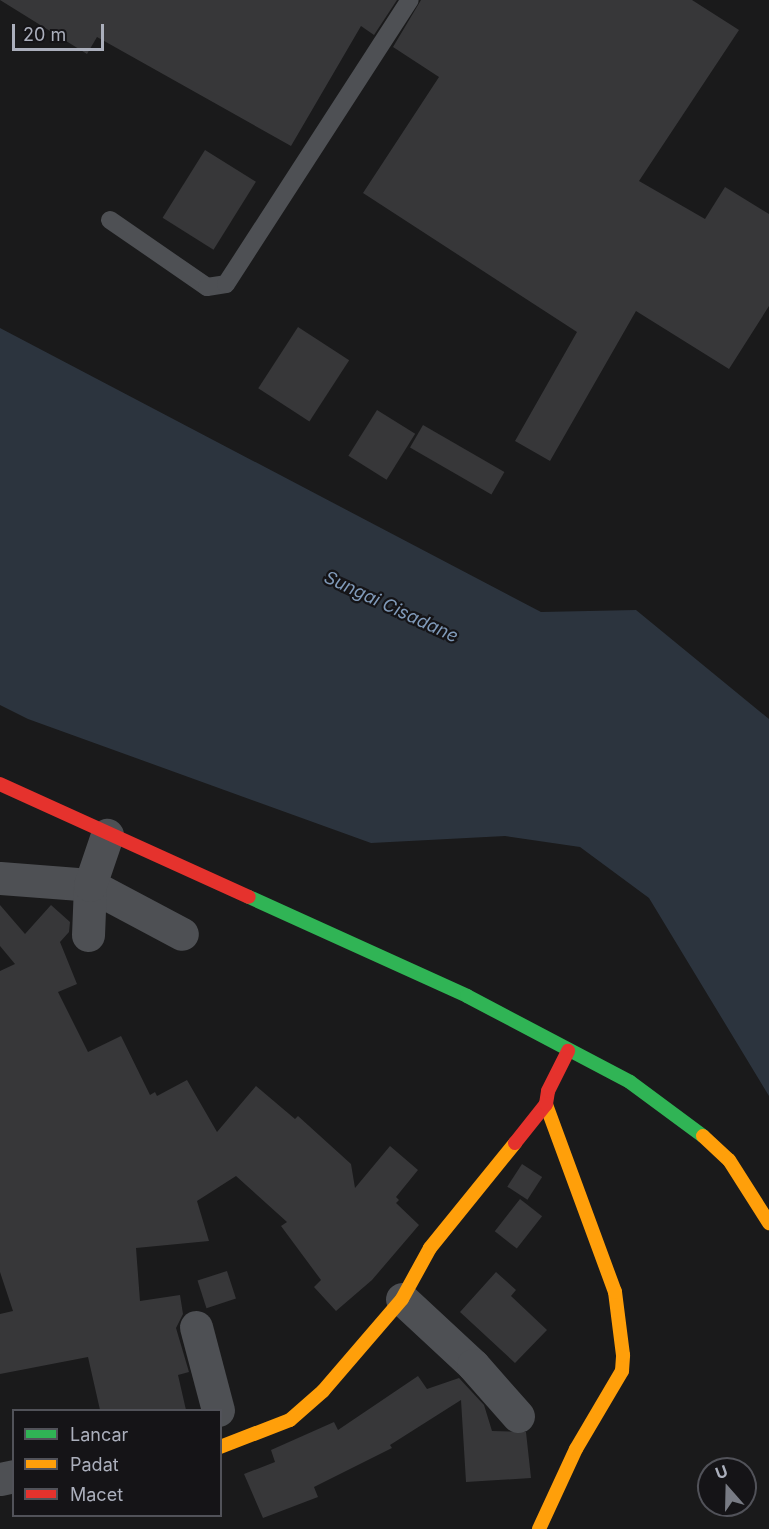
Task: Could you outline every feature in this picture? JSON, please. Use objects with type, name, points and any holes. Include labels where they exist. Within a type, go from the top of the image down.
[{"type":"street","points":[[0,783],[107,835],[467,996],[630,1082],[695,1128],[729,1160],[769,1223]]},
{"type":"street","points":[[88,935],[90,885],[107,835]]},
{"type":"street","points":[[0,879],[90,885],[182,934]]},
{"type":"street","points":[[539,1529],[576,1449],[618,1378],[623,1355],[615,1292],[546,1104],[548,1091],[568,1051]]},
{"type":"street","points":[[223,1437],[290,1420],[323,1391],[402,1299],[430,1248],[546,1104]]},
{"type":"street","points":[[402,1299],[473,1365],[518,1416]]},
{"type":"street","points":[[196,1327],[218,1409]]},
{"type":"lane","points":[[110,220],[207,287],[226,284],[410,0]]},
{"type":"water","name":"Sungai Cisadane","points":[[0,328],[541,612],[636,610],[769,719],[769,1096],[649,898],[580,847],[505,836],[371,843],[28,719],[0,705]]},
{"type":"building","points":[[0,0],[397,0],[374,35],[361,26],[291,146],[97,37],[87,54]]},
{"type":"building","points":[[421,0],[692,0],[739,30],[639,181],[705,219],[725,187],[769,214],[769,306],[729,369],[636,311],[550,461],[515,441],[577,332],[363,193],[439,77],[393,47]]},
{"type":"building","points":[[205,150],[256,182],[213,250],[163,218]]},
{"type":"building","points":[[298,327],[349,360],[309,421],[258,388]]},
{"type":"building","points":[[377,410],[415,434],[387,480],[348,456]]},
{"type":"building","points":[[423,425],[504,472],[491,495],[410,448]]},
{"type":"building","points":[[0,905],[25,934],[51,905],[70,922],[69,932],[60,942],[77,984],[58,992],[88,1052],[121,1036],[150,1095],[155,1092],[157,1096],[187,1080],[217,1132],[256,1086],[295,1119],[298,1116],[351,1164],[355,1188],[390,1146],[418,1170],[396,1197],[399,1200],[396,1203],[419,1225],[372,1280],[336,1311],[314,1287],[321,1280],[281,1226],[287,1222],[236,1176],[197,1201],[209,1241],[136,1248],[140,1301],[180,1295],[183,1314],[176,1328],[189,1372],[178,1375],[186,1409],[100,1409],[88,1357],[0,1374],[0,1314],[13,1311],[0,1272],[0,971],[15,964],[0,946]]},
{"type":"building","points":[[522,1164],[542,1177],[527,1200],[507,1187]]},
{"type":"building","points":[[520,1199],[542,1216],[517,1249],[495,1231]]},
{"type":"building","points":[[227,1271],[236,1299],[206,1308],[198,1281]]},
{"type":"building","points":[[496,1272],[516,1290],[511,1296],[547,1330],[515,1363],[460,1312]]},
{"type":"building","points":[[418,1376],[427,1389],[459,1378],[484,1405],[492,1431],[526,1432],[531,1478],[466,1482],[461,1400],[390,1445],[392,1448],[314,1487],[318,1497],[263,1518],[244,1474],[275,1462],[271,1450],[334,1422],[338,1430]]},
{"type":"traffic: fast","points":[[249,897],[467,996],[630,1082],[703,1136]]},
{"type":"traffic: slow","points":[[539,1529],[576,1449],[622,1371],[623,1355],[615,1292],[546,1104]]},
{"type":"traffic: slow","points":[[703,1136],[729,1160],[769,1223]]},
{"type":"traffic: slow","points":[[222,1446],[290,1420],[323,1391],[402,1299],[430,1248],[515,1143]]},
{"type":"traffic: jam","points":[[0,784],[249,897]]},
{"type":"traffic: jam","points":[[515,1143],[546,1104],[548,1091],[568,1051]]}]
